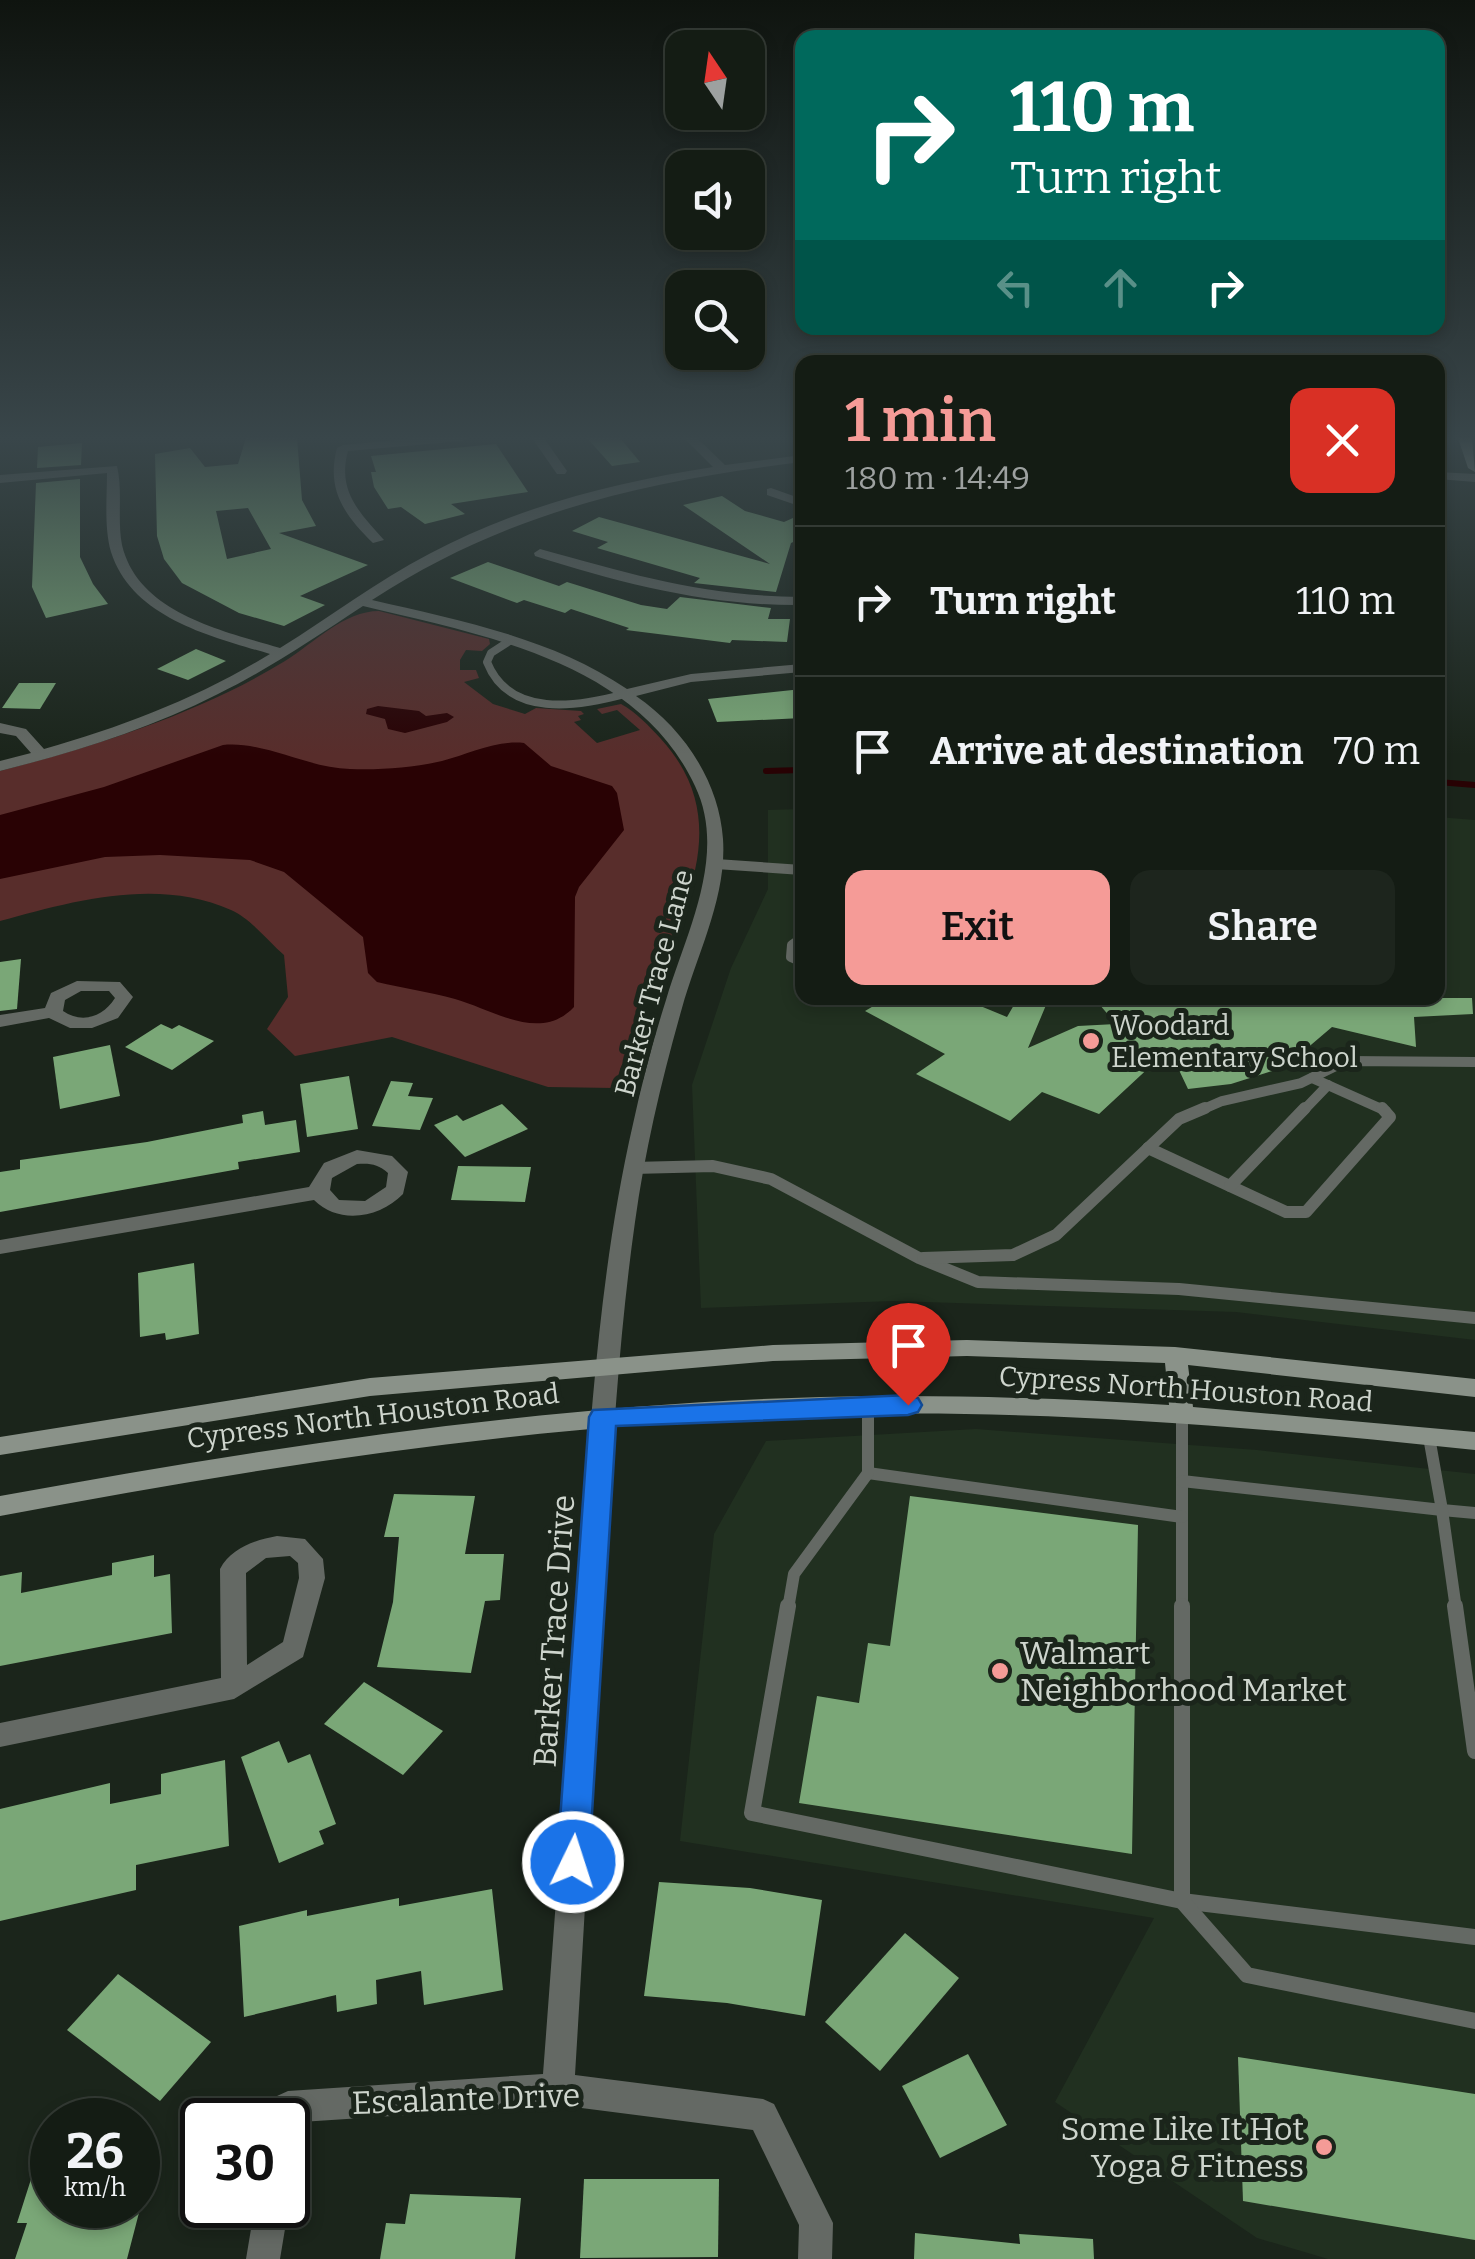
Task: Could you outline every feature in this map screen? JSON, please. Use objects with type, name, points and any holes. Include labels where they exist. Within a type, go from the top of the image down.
[{"type":"main road","name":"Cypress North Houston Road","points":[[0,1446],[370,1387],[773,1353],[967,1348],[1175,1356],[1475,1388]]},
{"type":"main road","points":[[1175,1356],[1182,1412]]},
{"type":"main road","name":"Cypress North Houston Road","points":[[0,1506],[169,1473],[603,1417],[868,1405],[1182,1412],[1475,1442]]},
{"type":"street","points":[[117,543],[118,554],[138,586],[155,602],[199,625],[283,653]]},
{"type":"street","points":[[0,766],[205,695],[283,653],[437,555],[464,543]]},
{"type":"street","points":[[540,553],[670,592],[743,601],[795,600]]},
{"type":"street","name":"Barker Trace Lane","points":[[361,601],[511,640],[564,660],[625,694],[672,736],[704,787],[714,822],[716,864],[708,902],[673,1004],[633,1168],[606,1365],[603,1417]]},
{"type":"street","points":[[625,694],[690,678],[795,669]]},
{"type":"street","points":[[0,728],[22,732],[40,755]]},
{"type":"street","points":[[0,1021],[53,1012]]},
{"type":"street","points":[[0,1247],[319,1192]]},
{"type":"street","name":"Barker Trace Drive","points":[[558,2090],[603,1417]]},
{"type":"street","points":[[0,1735],[234,1687],[294,1649],[312,1578],[310,1559],[296,1546],[250,1552],[232,1569],[234,1687]]},
{"type":"street","name":"Escalante Drive","points":[[310,2112],[558,2090],[763,2115],[816,2223],[815,2259]]},
{"type":"street","points":[[263,2259],[268,2228]]},
{"type":"lane","points":[[511,640],[492,653],[487,662],[493,678],[518,696],[538,703],[579,706],[625,694]]},
{"type":"lane","points":[[716,864],[795,870]]},
{"type":"lane","points":[[919,1258],[1013,1254],[1056,1235],[1179,1119],[1222,1101],[1312,1078],[1346,1061],[1475,1062]]},
{"type":"lane","points":[[1148,1148],[1286,1212],[1300,1214],[1312,1208],[1390,1117],[1386,1110],[1312,1078]]},
{"type":"lane","points":[[1230,1186],[1328,1085]]},
{"type":"lane","points":[[633,1168],[713,1166],[770,1179],[919,1258],[978,1282],[1179,1288],[1475,1318]]},
{"type":"lane","points":[[868,1405],[868,1473],[794,1574],[752,1813],[1182,1901],[1475,1936]]},
{"type":"lane","points":[[1182,1412],[1182,1901],[1247,1975],[1475,2022]]},
{"type":"lane","points":[[1429,1436],[1468,1645],[1475,1751]]},
{"type":"lane","points":[[868,1473],[1182,1517]]},
{"type":"lane","points":[[1182,1481],[1475,1513]]},
{"type":"shaded area","points":[[379,611],[489,639],[490,644],[482,651],[466,650],[460,670],[476,670],[479,678],[464,682],[493,704],[525,714],[536,708],[581,711],[581,720],[574,722],[597,743],[640,730],[617,710],[602,714],[597,709],[621,704],[652,729],[683,768],[695,798],[697,858],[680,919],[614,1088],[548,1087],[392,1037],[295,1056],[267,1029],[288,997],[284,955],[238,914],[203,900],[174,895],[115,896],[0,921],[0,771],[110,739],[218,697],[285,661],[342,622]]},
{"type":"shaded area","points":[[378,706],[419,711],[426,716],[447,713],[454,717],[405,733],[388,729],[385,719],[366,714],[367,709]]},
{"type":"shaded area","points":[[524,743],[551,766],[612,786],[624,830],[579,887],[575,897],[574,1007],[547,1022],[516,1021],[455,999],[377,982],[368,973],[363,937],[284,872],[250,860],[160,855],[105,857],[0,879],[0,815],[104,787],[223,745],[255,747],[334,768],[373,769],[408,767],[493,746]]},
{"type":"shaded area","name":"Woodard Elementary School","points":[[795,809],[795,1005],[1445,1005],[1445,818],[1475,820],[1475,1340],[1236,1312],[893,1301],[701,1308],[692,1085],[731,968],[768,889],[768,810]]},
{"type":"shaded area","points":[[976,1429],[1257,1450],[1475,1474],[1475,2259],[1328,2259],[1257,2238],[1055,2102],[1154,1918],[680,1841],[714,1534],[766,1441]]},
{"type":"building","points":[[34,543],[80,543],[80,557],[108,604],[46,618],[32,587]]},
{"type":"building","points":[[159,543],[223,543],[227,559],[271,549],[268,543],[308,543],[368,565],[300,596],[325,605],[284,626],[239,613],[182,583],[164,559]]},
{"type":"building","points":[[605,543],[695,543],[770,564],[740,543],[791,543],[776,592],[694,583],[700,578],[597,548]]},
{"type":"building","points":[[488,562],[559,586],[567,582],[641,605],[667,609],[680,597],[771,608],[768,619],[790,619],[787,642],[730,643],[626,630],[629,628],[571,609],[565,613],[524,600],[517,603],[450,578]]},
{"type":"building","points":[[196,649],[226,661],[188,680],[157,669]]},
{"type":"building","points":[[19,683],[56,683],[40,709],[2,708]]},
{"type":"building","points":[[795,690],[795,718],[717,722],[708,699]]},
{"type":"building","points":[[21,959],[17,1009],[0,1011],[0,962]]},
{"type":"building","points":[[1445,998],[1472,998],[1473,1014],[1414,1017],[1416,1047],[1332,1027],[1285,1067],[1231,1084],[1188,1089],[1169,1049],[1099,1114],[1042,1092],[1010,1121],[916,1074],[945,1054],[865,1011],[875,1005],[978,1005],[1007,1017],[1014,1005],[1046,1005],[1028,1048],[1078,1026],[1116,1024],[1100,1005],[1445,1005]]},
{"type":"building","points":[[161,1024],[172,1029],[179,1025],[214,1041],[172,1070],[125,1047]]},
{"type":"building","points":[[110,1045],[120,1096],[60,1109],[53,1057]]},
{"type":"building","points":[[349,1076],[358,1129],[307,1137],[300,1084]]},
{"type":"building","points":[[391,1081],[413,1083],[408,1096],[433,1098],[420,1130],[372,1126]]},
{"type":"building","points":[[502,1104],[528,1129],[465,1157],[434,1125],[457,1115],[463,1121]]},
{"type":"building","points":[[263,1111],[265,1125],[296,1120],[300,1152],[238,1162],[239,1169],[0,1212],[0,1172],[20,1169],[20,1160],[147,1142],[243,1123],[242,1115]]},
{"type":"building","points":[[458,1166],[531,1167],[525,1202],[451,1200]]},
{"type":"building","points":[[194,1263],[199,1334],[166,1340],[165,1333],[140,1337],[138,1273]]},
{"type":"building","points":[[394,1494],[475,1496],[465,1554],[504,1554],[500,1600],[485,1601],[471,1673],[377,1667],[393,1602],[399,1537],[384,1537]]},
{"type":"building","name":"Walmart Neighborhood Market","points":[[910,1496],[1138,1525],[1132,1854],[799,1803],[817,1696],[859,1703],[868,1643],[890,1646]]},
{"type":"building","points":[[154,1555],[154,1577],[170,1574],[172,1633],[0,1666],[0,1576],[22,1572],[21,1593],[112,1575],[112,1563]]},
{"type":"building","points":[[364,1682],[443,1731],[403,1775],[324,1724]]},
{"type":"building","points":[[279,1741],[288,1763],[310,1754],[336,1824],[319,1831],[324,1844],[279,1863],[241,1757]]},
{"type":"building","points":[[225,1760],[229,1846],[136,1865],[136,1890],[0,1921],[0,1809],[110,1783],[110,1804],[161,1794],[161,1774]]},
{"type":"building","points":[[659,1882],[750,1888],[822,1900],[805,2016],[727,2003],[644,1996]]},
{"type":"building","points":[[492,1889],[503,1990],[424,2005],[421,1971],[376,1980],[377,2004],[337,2012],[336,1995],[244,2017],[239,1926],[307,1910],[307,1916],[399,1898],[399,1906]]},
{"type":"building","points":[[905,1933],[959,1978],[880,2071],[825,2022]]},
{"type":"building","points":[[118,1974],[211,2042],[160,2101],[67,2030]]},
{"type":"building","points":[[968,2054],[1007,2125],[940,2158],[902,2086]]},
{"type":"building","points":[[1238,2057],[1475,2094],[1475,2240],[1243,2201]]},
{"type":"building","points":[[584,2179],[719,2179],[718,2257],[580,2258]]},
{"type":"building","points":[[30,2182],[30,2228],[135,2228],[127,2259],[15,2259],[27,2223],[17,2223]]},
{"type":"building","points":[[410,2194],[521,2198],[515,2259],[380,2259],[386,2223],[405,2224]]},
{"type":"building","points":[[915,2233],[1020,2244],[1019,2234],[1093,2239],[1094,2259],[914,2259]]},
{"type":"waterway","points":[[766,771],[795,770]]},
{"type":"waterway","points":[[1445,783],[1475,785]]},
{"type":"place","name":"Woodard Elementary School","points":[[1091,1041]]},
{"type":"place","name":"Walmart Neighborhood Market","points":[[1000,1671]]},
{"type":"place","name":"Some Like It Hot Yoga & Fitness","points":[[1324,2147]]},
{"type":"route","points":[[573,1862],[603,1417],[908,1405]]}]
